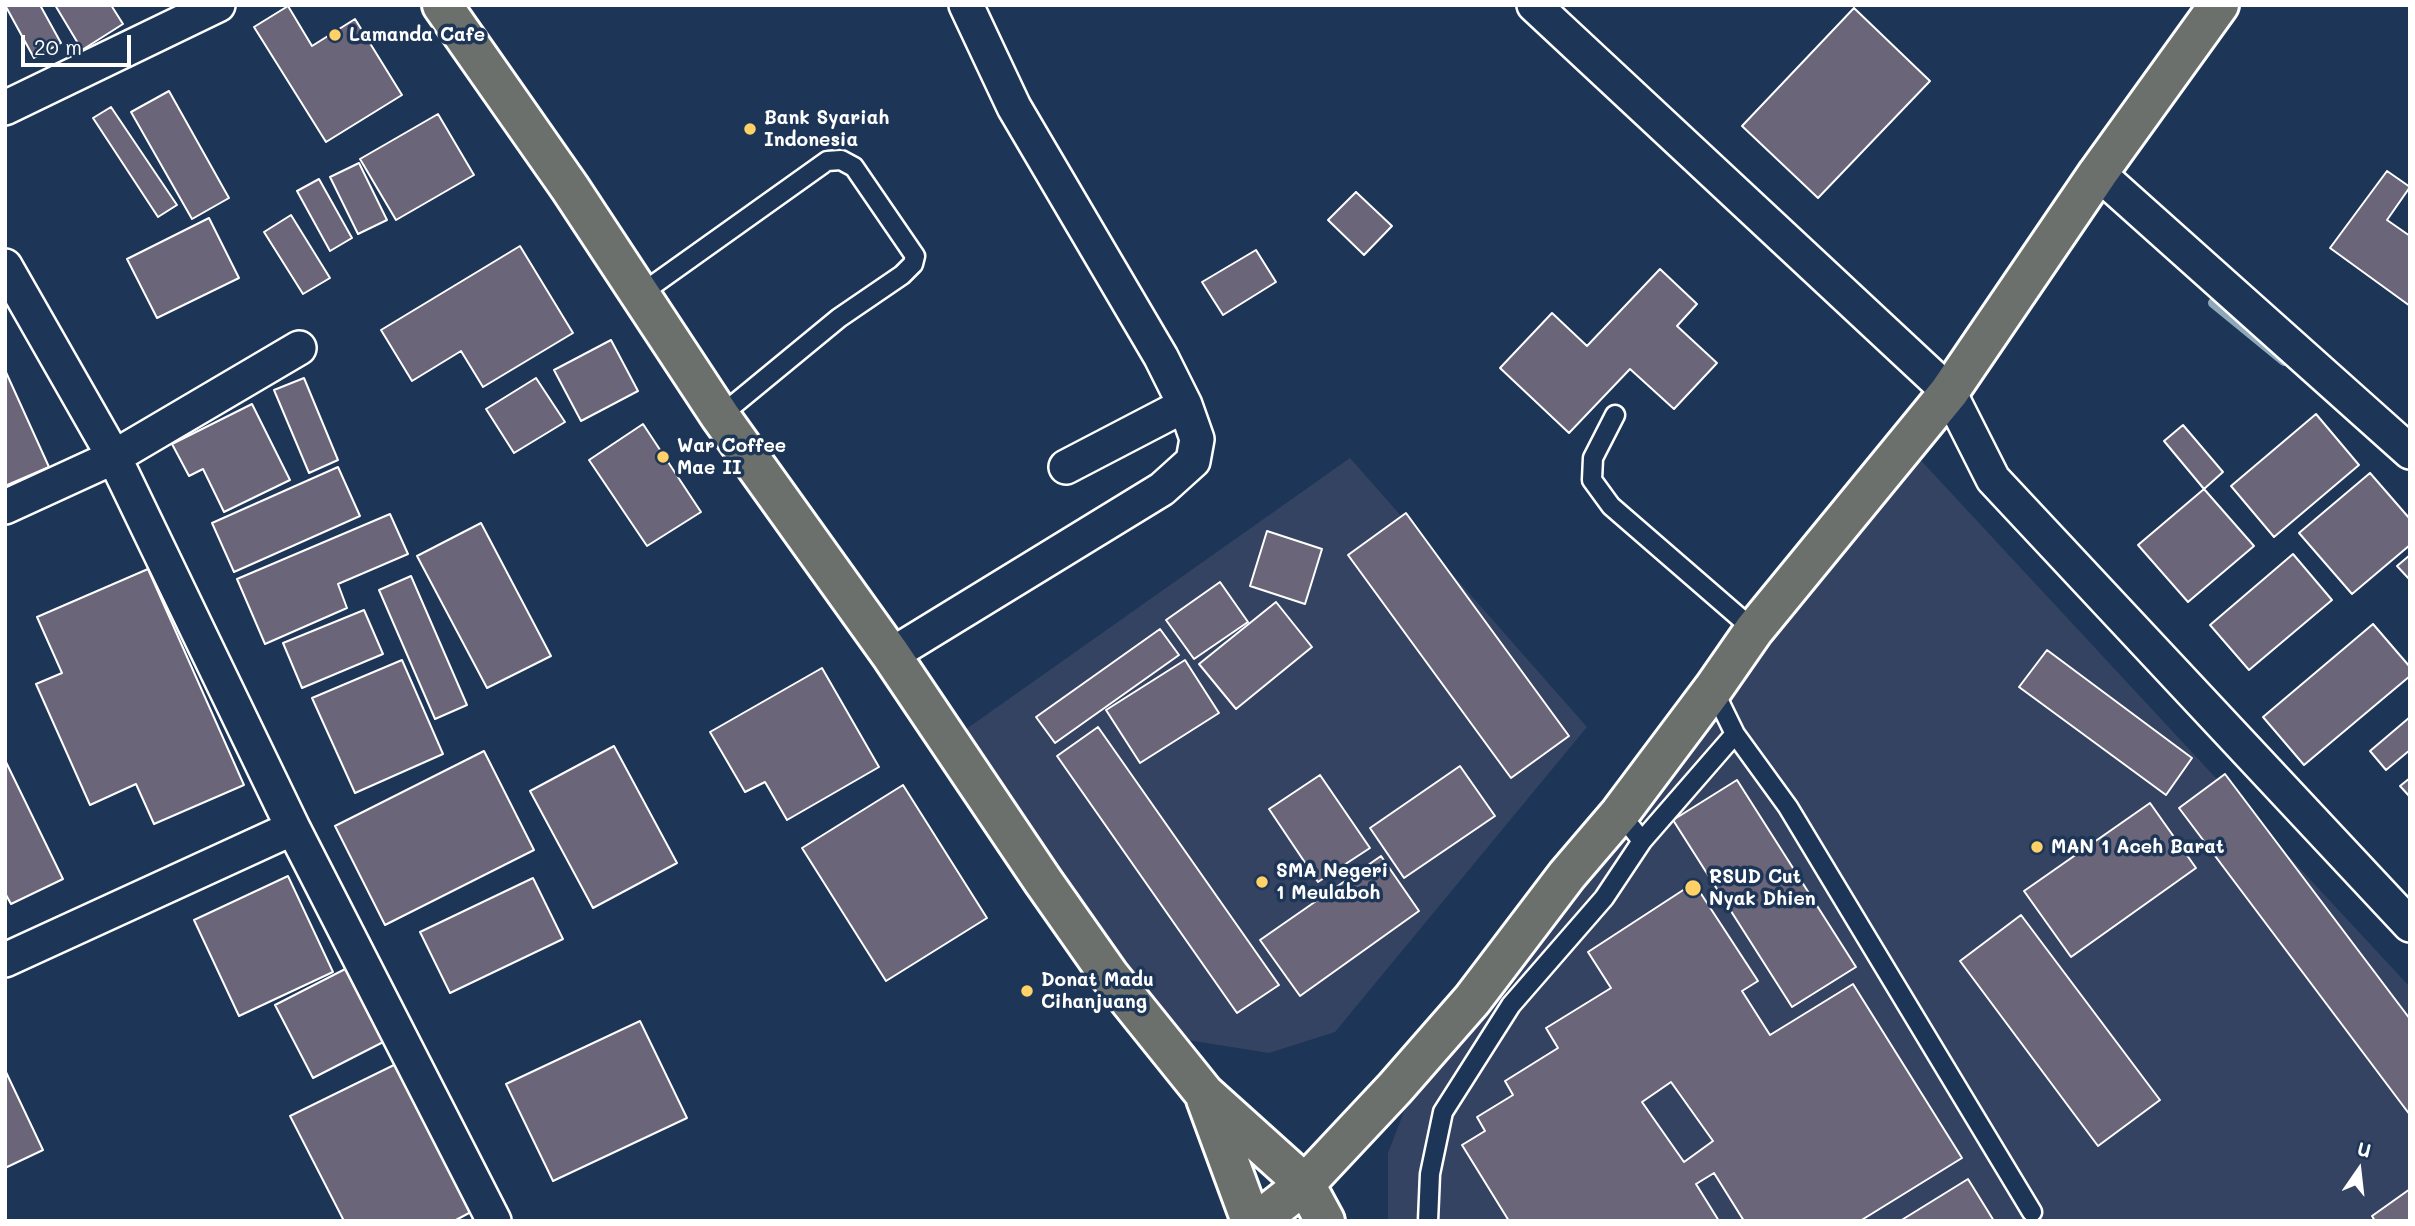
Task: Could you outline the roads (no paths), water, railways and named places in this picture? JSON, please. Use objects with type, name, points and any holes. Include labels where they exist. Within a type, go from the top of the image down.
[{"type":"main road","points":[[442,5],[570,188],[720,416],[891,655],[1109,975],[1204,1093],[1305,1184],[1325,1221]]},
{"type":"main road","points":[[1258,1221],[1305,1184],[1395,1088],[1472,999],[1567,875],[1631,827],[1713,689],[1754,630],[1949,392],[2098,173],[2219,5]]},
{"type":"main road","points":[[1204,1093],[1251,1221]]},
{"type":"street","points":[[5,108],[218,5]]},
{"type":"street","points":[[891,655],[1162,489],[1193,461],[1197,439],[1185,405],[1161,357],[1014,107],[966,5]]},
{"type":"street","points":[[1534,5],[1949,392],[1993,479],[2410,925]]},
{"type":"street","points":[[2098,173],[2410,452]]},
{"type":"street","points":[[5,266],[114,457],[293,828],[494,1221]]},
{"type":"street","points":[[5,507],[114,457],[299,348]]},
{"type":"street","points":[[1066,467],[1185,405]]},
{"type":"street","points":[[5,960],[293,828]]},
{"type":"lane","points":[[639,295],[827,161],[841,160],[854,167],[915,257],[913,264],[902,275],[839,318],[720,416]]},
{"type":"lane","points":[[1615,415],[1593,458],[1592,480],[1611,506],[1754,630]]},
{"type":"lane","points":[[1713,689],[1735,734],[1788,807],[2032,1212]]},
{"type":"lane","points":[[1428,1221],[1430,1174],[1443,1112],[1511,1005],[1604,898],[1631,827],[1735,734]]},
{"type":"waterway","points":[[2213,303],[2284,361]]},
{"type":"place","name":"Lamanda Cafe","points":[[335,35]]},
{"type":"place","name":"Bank Syariah Indonesia","points":[[750,129]]},
{"type":"place","name":"War Coffee Mae II","points":[[663,457]]},
{"type":"place","name":"MAN 1 Aceh Barat","points":[[2037,847]]},
{"type":"place","name":"SMA Negeri 1 Meulaboh","points":[[1262,882]]},
{"type":"place","name":"RSUD Cut Nyak Dhien","points":[[1693,888]]},
{"type":"place","name":"Donat Madu Cihanjuang","points":[[1027,991]]}]
